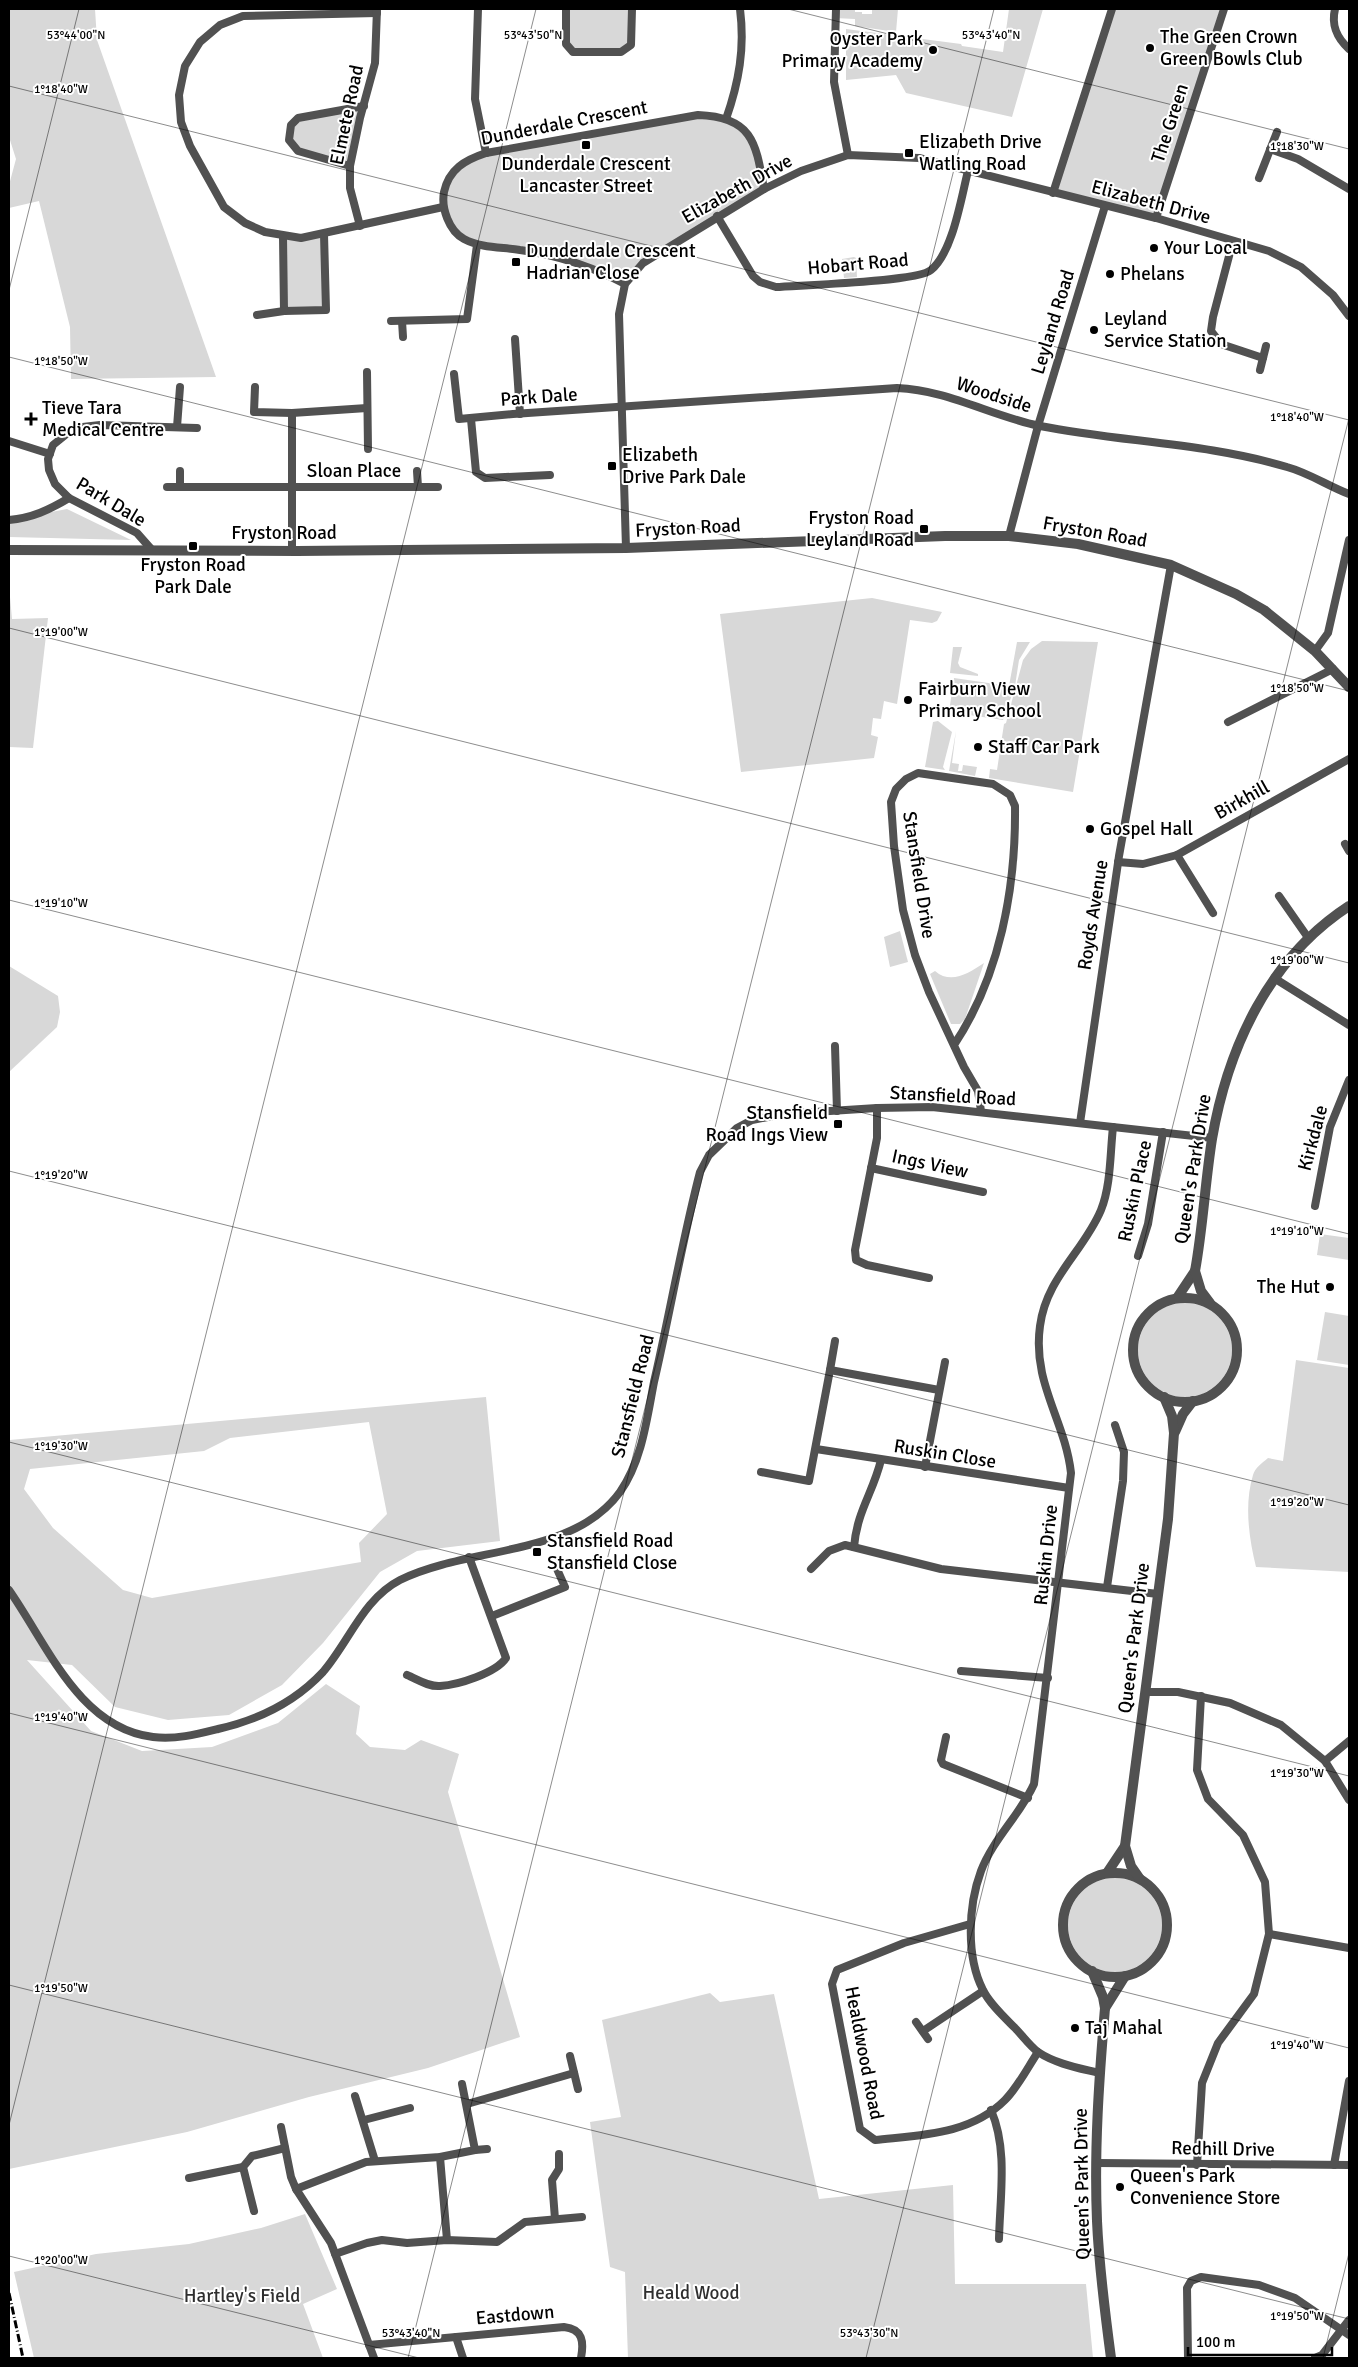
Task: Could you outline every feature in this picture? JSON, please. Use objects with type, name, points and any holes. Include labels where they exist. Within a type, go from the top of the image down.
[{"type":"street","points":[[478,9],[475,99],[486,153]]},
{"type":"street","points":[[566,9],[566,44],[573,52],[622,52],[631,44],[632,9]]},
{"type":"street","points":[[726,119],[742,60],[743,34],[740,9]]},
{"type":"street","points":[[836,9],[834,82],[848,155]]},
{"type":"street","points":[[1053,193],[1112,9]]},
{"type":"street","name":"The Green","points":[[1156,218],[1224,9]]},
{"type":"street","points":[[1335,9],[1334,26],[1336,33],[1339,40],[1349,49]]},
{"type":"street","points":[[377,11],[243,16],[220,25],[200,42],[185,66],[179,95],[181,122],[190,146],[224,207],[245,223],[265,232],[301,238],[443,207],[450,224],[461,238],[477,245],[520,250],[565,259],[598,270],[625,284],[619,314],[626,548]]},
{"type":"street","name":"Elmete Road","points":[[360,226],[350,188],[350,166],[375,64],[377,11]]},
{"type":"street","points":[[350,166],[298,151],[289,140],[291,125],[298,118],[364,106]]},
{"type":"street","name":"Dunderdale Crescent","points":[[443,207],[449,178],[457,167],[466,160],[486,153],[698,115],[726,119],[748,135],[757,149],[764,189]]},
{"type":"street","points":[[1258,178],[1277,132]]},
{"type":"street","points":[[1270,149],[1298,159],[1349,189]]},
{"type":"street","name":"Elizabeth Drive","points":[[625,284],[643,264],[717,216],[764,189],[801,171],[848,155],[919,158],[1156,218],[1269,251],[1301,267],[1333,295],[1349,316]]},
{"type":"street","name":"Hobart Road","points":[[717,216],[753,276],[768,285],[776,287],[908,278],[930,271],[943,255],[968,171]]},
{"type":"street","name":"Leyland Road","points":[[1009,536],[1038,426],[1105,206]]},
{"type":"street","points":[[257,315],[284,311],[326,310],[324,234]]},
{"type":"street","points":[[283,236],[284,311]]},
{"type":"street","points":[[1233,241],[1213,317],[1212,331],[1221,344],[1263,358]]},
{"type":"street","points":[[391,321],[468,318],[477,245]]},
{"type":"street","points":[[402,321],[403,337]]},
{"type":"street","points":[[515,339],[520,414]]},
{"type":"street","points":[[1260,370],[1266,346]]},
{"type":"street","name":"Sloan Place","points":[[367,372],[368,449]]},
{"type":"street","name":"Park Dale","points":[[454,374],[459,419],[622,407]]},
{"type":"street","points":[[177,428],[180,387]]},
{"type":"street","points":[[254,387],[254,412],[292,413],[367,408]]},
{"type":"street","name":"Woodside","points":[[622,407],[897,388],[928,391],[1038,426],[1248,457],[1288,467],[1349,494]]},
{"type":"street","name":"Sloan Place","points":[[292,413],[292,551]]},
{"type":"street","points":[[471,419],[476,472],[485,478],[550,475]]},
{"type":"street","points":[[9,440],[50,454],[53,445],[74,428],[100,425],[197,428]]},
{"type":"street","name":"Park Dale","points":[[50,454],[49,470],[54,484],[69,498],[137,533],[152,550]]},
{"type":"street","points":[[180,471],[180,487]]},
{"type":"street","name":"Sloan Place","points":[[417,471],[418,487]]},
{"type":"street","name":"Sloan Place","points":[[167,487],[438,487]]},
{"type":"street","points":[[9,520],[22,519],[45,512],[69,498]]},
{"type":"street","name":"Fryston Road","points":[[9,550],[292,551],[626,548],[945,536],[1009,536],[1078,544],[1172,565],[1236,594],[1264,610],[1315,651],[1349,687]]},
{"type":"street","points":[[1315,651],[1328,633],[1349,540]]},
{"type":"street","name":"Royds Avenue","points":[[1080,1123],[1118,862],[1172,565]]},
{"type":"street","points":[[1228,722],[1333,669]]},
{"type":"street","name":"Birkhill","points":[[1118,862],[1144,864],[1177,855],[1349,759]]},
{"type":"street","name":"Stansfield Drive","points":[[954,1045],[971,1019],[996,958],[1009,885],[1015,806],[1010,795],[993,784],[918,773],[906,779],[896,789],[892,802],[894,846],[903,910],[915,955],[929,992],[954,1045],[978,1091],[980,1111]]},
{"type":"street","points":[[1177,855],[1214,913]]},
{"type":"street","points":[[1279,896],[1309,939]]},
{"type":"street","name":"Queen's Park Drive","points":[[1164,1397],[1178,1401],[1193,1401],[1206,1398],[1220,1388],[1231,1376],[1236,1360],[1237,1343],[1232,1327],[1223,1313],[1210,1303],[1201,1291],[1195,1271],[1212,1138],[1225,1080],[1242,1032],[1274,978],[1309,939],[1332,917],[1349,906]]},
{"type":"street","points":[[1274,978],[1349,1025]]},
{"type":"street","points":[[835,1046],[837,1111]]},
{"type":"street","name":"Kirkdale","points":[[1314,1206],[1330,1127],[1349,1080]]},
{"type":"street","name":"Stansfield Road","points":[[9,1590],[76,1692],[91,1709],[109,1723],[131,1732],[154,1738],[186,1736],[226,1727],[272,1711],[301,1694],[324,1670],[377,1597],[398,1582],[422,1571],[469,1557],[554,1538],[589,1522],[606,1508],[622,1490],[636,1462],[700,1172],[709,1155],[726,1137],[752,1120],[783,1114],[877,1108],[932,1107],[1212,1138]]},
{"type":"street","name":"Ings View","points":[[877,1108],[877,1138],[855,1250],[856,1260],[929,1278]]},
{"type":"street","name":"Ruskin Drive","points":[[1099,2073],[1068,2066],[1038,2052],[983,1991],[973,1957],[970,1924],[981,1872],[992,1849],[1028,1798],[1034,1784],[1060,1581],[1071,1473],[1069,1453],[1040,1371],[1040,1326],[1052,1287],[1101,1209],[1106,1191],[1113,1127]]},
{"type":"street","name":"Ruskin Place","points":[[1138,1256],[1148,1224],[1163,1132]]},
{"type":"street","name":"Ings View","points":[[871,1168],[983,1192]]},
{"type":"street","name":"Queen's Park Drive","points":[[1177,1298],[1195,1271]]},
{"type":"street","points":[[1164,1397],[1152,1390],[1138,1372],[1134,1355],[1134,1338],[1138,1327],[1148,1313],[1161,1303],[1177,1298],[1194,1298],[1210,1303]]},
{"type":"street","points":[[761,1472],[809,1481],[835,1341]]},
{"type":"street","points":[[925,1467],[945,1362]]},
{"type":"street","points":[[830,1370],[939,1390]]},
{"type":"street","name":"Queen's Park Drive","points":[[1125,1846],[1107,1873],[1092,1878],[1078,1888],[1068,1902],[1063,1924],[1068,1947],[1074,1957],[1092,1971],[1108,1976],[1125,1976],[1136,1973],[1150,1964],[1161,1951],[1167,1935],[1167,1918],[1163,1902],[1153,1888],[1140,1878],[1131,1866],[1125,1846],[1168,1519],[1174,1433],[1172,1416],[1164,1397]]},
{"type":"street","name":"Queen's Park Drive","points":[[1174,1433],[1183,1414],[1193,1401]]},
{"type":"street","points":[[1107,1587],[1123,1480],[1124,1452],[1115,1425]]},
{"type":"street","name":"Ruskin Close","points":[[816,1449],[1070,1488]]},
{"type":"street","points":[[854,1548],[856,1527],[864,1502],[878,1474],[881,1460]]},
{"type":"street","points":[[811,1569],[829,1551],[845,1545],[941,1569],[1060,1581],[1158,1594]]},
{"type":"street","points":[[407,1675],[428,1684],[440,1686],[466,1680],[501,1665],[506,1658],[469,1557]]},
{"type":"street","points":[[492,1616],[565,1587],[553,1560]]},
{"type":"street","points":[[961,1671],[1048,1678]]},
{"type":"street","points":[[1145,1692],[1178,1692],[1230,1703],[1281,1725],[1325,1761],[1349,1800]]},
{"type":"street","points":[[1197,2165],[1202,2083],[1218,2043],[1254,1994],[1269,1934],[1265,1882],[1243,1835],[1208,1799],[1196,1770],[1201,1696]]},
{"type":"street","points":[[946,1737],[941,1760],[943,1764],[1028,1798]]},
{"type":"street","points":[[1325,1761],[1349,1741]]},
{"type":"street","points":[[1107,1873],[1124,1873],[1140,1878]]},
{"type":"street","name":"Healdwood Road","points":[[970,1924],[904,1943],[838,1970],[832,1984],[860,2129],[874,2140],[943,2133],[976,2121],[1005,2100],[1038,2052]]},
{"type":"street","points":[[1269,1934],[1349,1948]]},
{"type":"street","name":"Queen's Park Drive","points":[[1092,1971],[1101,1991],[1105,2008],[1099,2073],[1097,2222],[1111,2358]]},
{"type":"street","name":"Queen's Park Drive","points":[[1105,2008],[1125,1976]]},
{"type":"street","points":[[923,2031],[983,1991]]},
{"type":"street","points":[[916,2022],[928,2039]]},
{"type":"street","points":[[570,2056],[578,2089]]},
{"type":"street","points":[[466,2104],[574,2073]]},
{"type":"street","points":[[1334,2165],[1349,2081]]},
{"type":"street","points":[[462,2084],[474,2150]]},
{"type":"street","points":[[355,2096],[376,2161]]},
{"type":"street","points":[[364,2120],[410,2108]]},
{"type":"street","points":[[991,2110],[998,2126],[1001,2143],[999,2239]]},
{"type":"street","points":[[280,2127],[291,2177],[296,2189],[317,2219],[335,2254],[374,2358]]},
{"type":"street","points":[[189,2178],[243,2167],[252,2156],[285,2148]]},
{"type":"street","points":[[296,2189],[366,2162],[440,2157],[474,2150],[487,2150]]},
{"type":"street","points":[[555,2219],[552,2180],[559,2169],[558,2154]]},
{"type":"street","points":[[440,2157],[447,2240]]},
{"type":"street","name":"Redhill Drive","points":[[1097,2163],[1349,2165]]},
{"type":"street","points":[[243,2167],[254,2211]]},
{"type":"street","points":[[335,2254],[367,2242],[382,2240],[407,2243],[447,2240],[497,2242],[525,2222],[582,2216]]},
{"type":"street","points":[[1188,2358],[1186,2288],[1191,2281],[1201,2277],[1259,2285],[1295,2298],[1346,2332]]},
{"type":"street","points":[[1315,2358],[1322,2355],[1346,2332],[1349,2320]]},
{"type":"street","name":"Eastdown","points":[[369,2345],[564,2327],[578,2331],[582,2338],[584,2346],[581,2358]]},
{"type":"street","name":"Eastdown","points":[[456,2337],[463,2358]]},
{"type":"green space","points":[[9,9],[95,9],[97,40],[216,377],[71,379],[70,327],[39,201],[9,208],[9,185],[16,159],[9,137]]},
{"type":"green space","points":[[566,9],[632,9],[631,45],[621,52],[573,52],[566,44]]},
{"type":"green space","points":[[836,9],[855,9],[855,12],[872,14],[872,9],[898,9],[896,32],[855,26],[855,19],[835,18]]},
{"type":"green space","name":"Oyster Park Primary Academy","points":[[1009,9],[1043,9],[1012,117],[906,93],[896,75],[846,80],[846,29],[961,44],[962,46],[1003,52]]},
{"type":"green space","points":[[1111,9],[1220,9],[1156,218],[1053,193]]},
{"type":"green space","points":[[364,106],[350,166],[298,151],[289,140],[298,118]]},
{"type":"green space","points":[[713,115],[748,135],[764,189],[643,263],[625,284],[565,259],[477,245],[450,224],[444,192],[466,160]]},
{"type":"green space","points":[[324,234],[326,310],[284,311],[283,237]]},
{"type":"green space","points":[[856,258],[857,277],[844,278],[842,259]]},
{"type":"green space","points":[[67,509],[131,540],[9,537],[9,520]]},
{"type":"green space","points":[[9,586],[12,619],[48,618],[33,748],[9,747]]},
{"type":"green space","points":[[872,598],[942,612],[937,621],[932,623],[910,620],[897,704],[884,701],[881,719],[873,718],[871,735],[878,737],[874,758],[741,772],[720,614]]},
{"type":"green space","points":[[1042,641],[1098,642],[1073,792],[989,778],[990,769],[997,770],[1004,724],[1006,723],[1023,660],[1031,649]]},
{"type":"green space","points":[[1017,642],[1030,642],[1019,660],[1015,686],[1003,720],[949,712],[954,678],[1009,686]]},
{"type":"green space","points":[[953,647],[962,647],[958,663],[960,667],[978,674],[978,676],[950,673]]},
{"type":"green space","points":[[938,721],[952,732],[943,767],[945,770],[925,767],[933,722]]},
{"type":"green space","points":[[956,731],[952,763],[959,764],[958,771],[962,771],[963,765],[977,767],[975,776],[949,771]]},
{"type":"green space","points":[[900,931],[908,962],[890,967],[884,937]]},
{"type":"green space","points":[[984,963],[965,1019],[960,1024],[951,1024],[930,974],[935,971],[947,977],[960,976]]},
{"type":"green space","points":[[9,966],[58,996],[60,1012],[57,1027],[9,1072]]},
{"type":"green space","points":[[1320,1234],[1349,1238],[1349,1260],[1317,1255]]},
{"type":"green space","points":[[1185,1303],[1203,1306],[1218,1317],[1229,1332],[1232,1350],[1229,1368],[1218,1383],[1203,1394],[1185,1397],[1167,1394],[1152,1383],[1141,1368],[1138,1350],[1141,1332],[1152,1317],[1167,1306]]},
{"type":"green space","points":[[1325,1312],[1349,1316],[1349,1365],[1317,1360]]},
{"type":"green space","points":[[9,1349],[10,1440],[486,1397],[500,1541],[417,1551],[380,1572],[323,1643],[282,1685],[229,1715],[168,1720],[115,1707],[72,1665],[27,1660],[91,1731],[142,1751],[212,1747],[278,1723],[326,1684],[360,1706],[356,1734],[370,1747],[405,1750],[421,1740],[459,1754],[448,1792],[520,2037],[428,2068],[309,2097],[187,2132],[9,2169]],"holes":[[[369,1422],[387,1514],[359,1543],[361,1562],[152,1598],[123,1590],[53,1528],[24,1489],[30,1469],[204,1451],[230,1438]]]},
{"type":"green space","points":[[1296,1360],[1349,1368],[1349,1572],[1256,1567],[1248,1521],[1250,1486],[1255,1470],[1268,1458],[1283,1461]]},
{"type":"green space","points":[[1115,1878],[1133,1881],[1148,1892],[1159,1907],[1162,1925],[1159,1943],[1148,1958],[1133,1969],[1115,1972],[1097,1969],[1082,1958],[1071,1943],[1068,1925],[1071,1907],[1082,1892],[1097,1881]]},
{"type":"green space","name":"Heald Wood","points":[[710,1993],[720,2002],[774,1994],[819,2199],[953,2185],[955,2284],[1086,2284],[1093,2358],[628,2358],[625,2272],[610,2267],[590,2122],[621,2117],[602,2020]]},
{"type":"green space","name":"Hartley's Field","points":[[305,2214],[337,2289],[303,2304],[323,2358],[34,2358],[14,2272],[96,2254],[189,2244],[261,2228]]},
{"type":"railway","points":[[9,2293],[23,2358]]},
{"type":"place","name":"The Green Crown Green Bowls Club","points":[[1150,48]]},
{"type":"place","name":"Oyster Park Primary Academy","points":[[933,50]]},
{"type":"place","name":"Dunderdale Crescent Lancaster Street","points":[[586,145]]},
{"type":"place","name":"Elizabeth Drive Watling Road","points":[[909,153]]},
{"type":"place","name":"Your Local","points":[[1154,248]]},
{"type":"place","name":"Dunderdale Crescent Hadrian Close","points":[[516,262]]},
{"type":"place","name":"Phelans","points":[[1110,274]]},
{"type":"place","name":"Leyland Service Station","points":[[1094,330]]},
{"type":"place","name":"Tieve Tara Medical Centre","points":[[31,419]]},
{"type":"place","name":"Elizabeth Drive Park Dale","points":[[612,466]]},
{"type":"place","name":"Fryston Road Leyland Road","points":[[924,529]]},
{"type":"place","name":"Fryston Road Park Dale","points":[[193,546]]},
{"type":"place","name":"Fairburn View Primary School","points":[[908,700]]},
{"type":"place","name":"Staff Car Park","points":[[978,747]]},
{"type":"place","name":"Gospel Hall","points":[[1090,829]]},
{"type":"place","name":"Stansfield Road Ings View","points":[[838,1124]]},
{"type":"place","name":"The Hut","points":[[1330,1287]]},
{"type":"place","name":"Stansfield Road Stansfield Close","points":[[537,1552]]},
{"type":"place","name":"Taj Mahal","points":[[1075,2028]]},
{"type":"place","name":"Queen's Park Convenience Store","points":[[1120,2187]]}]
